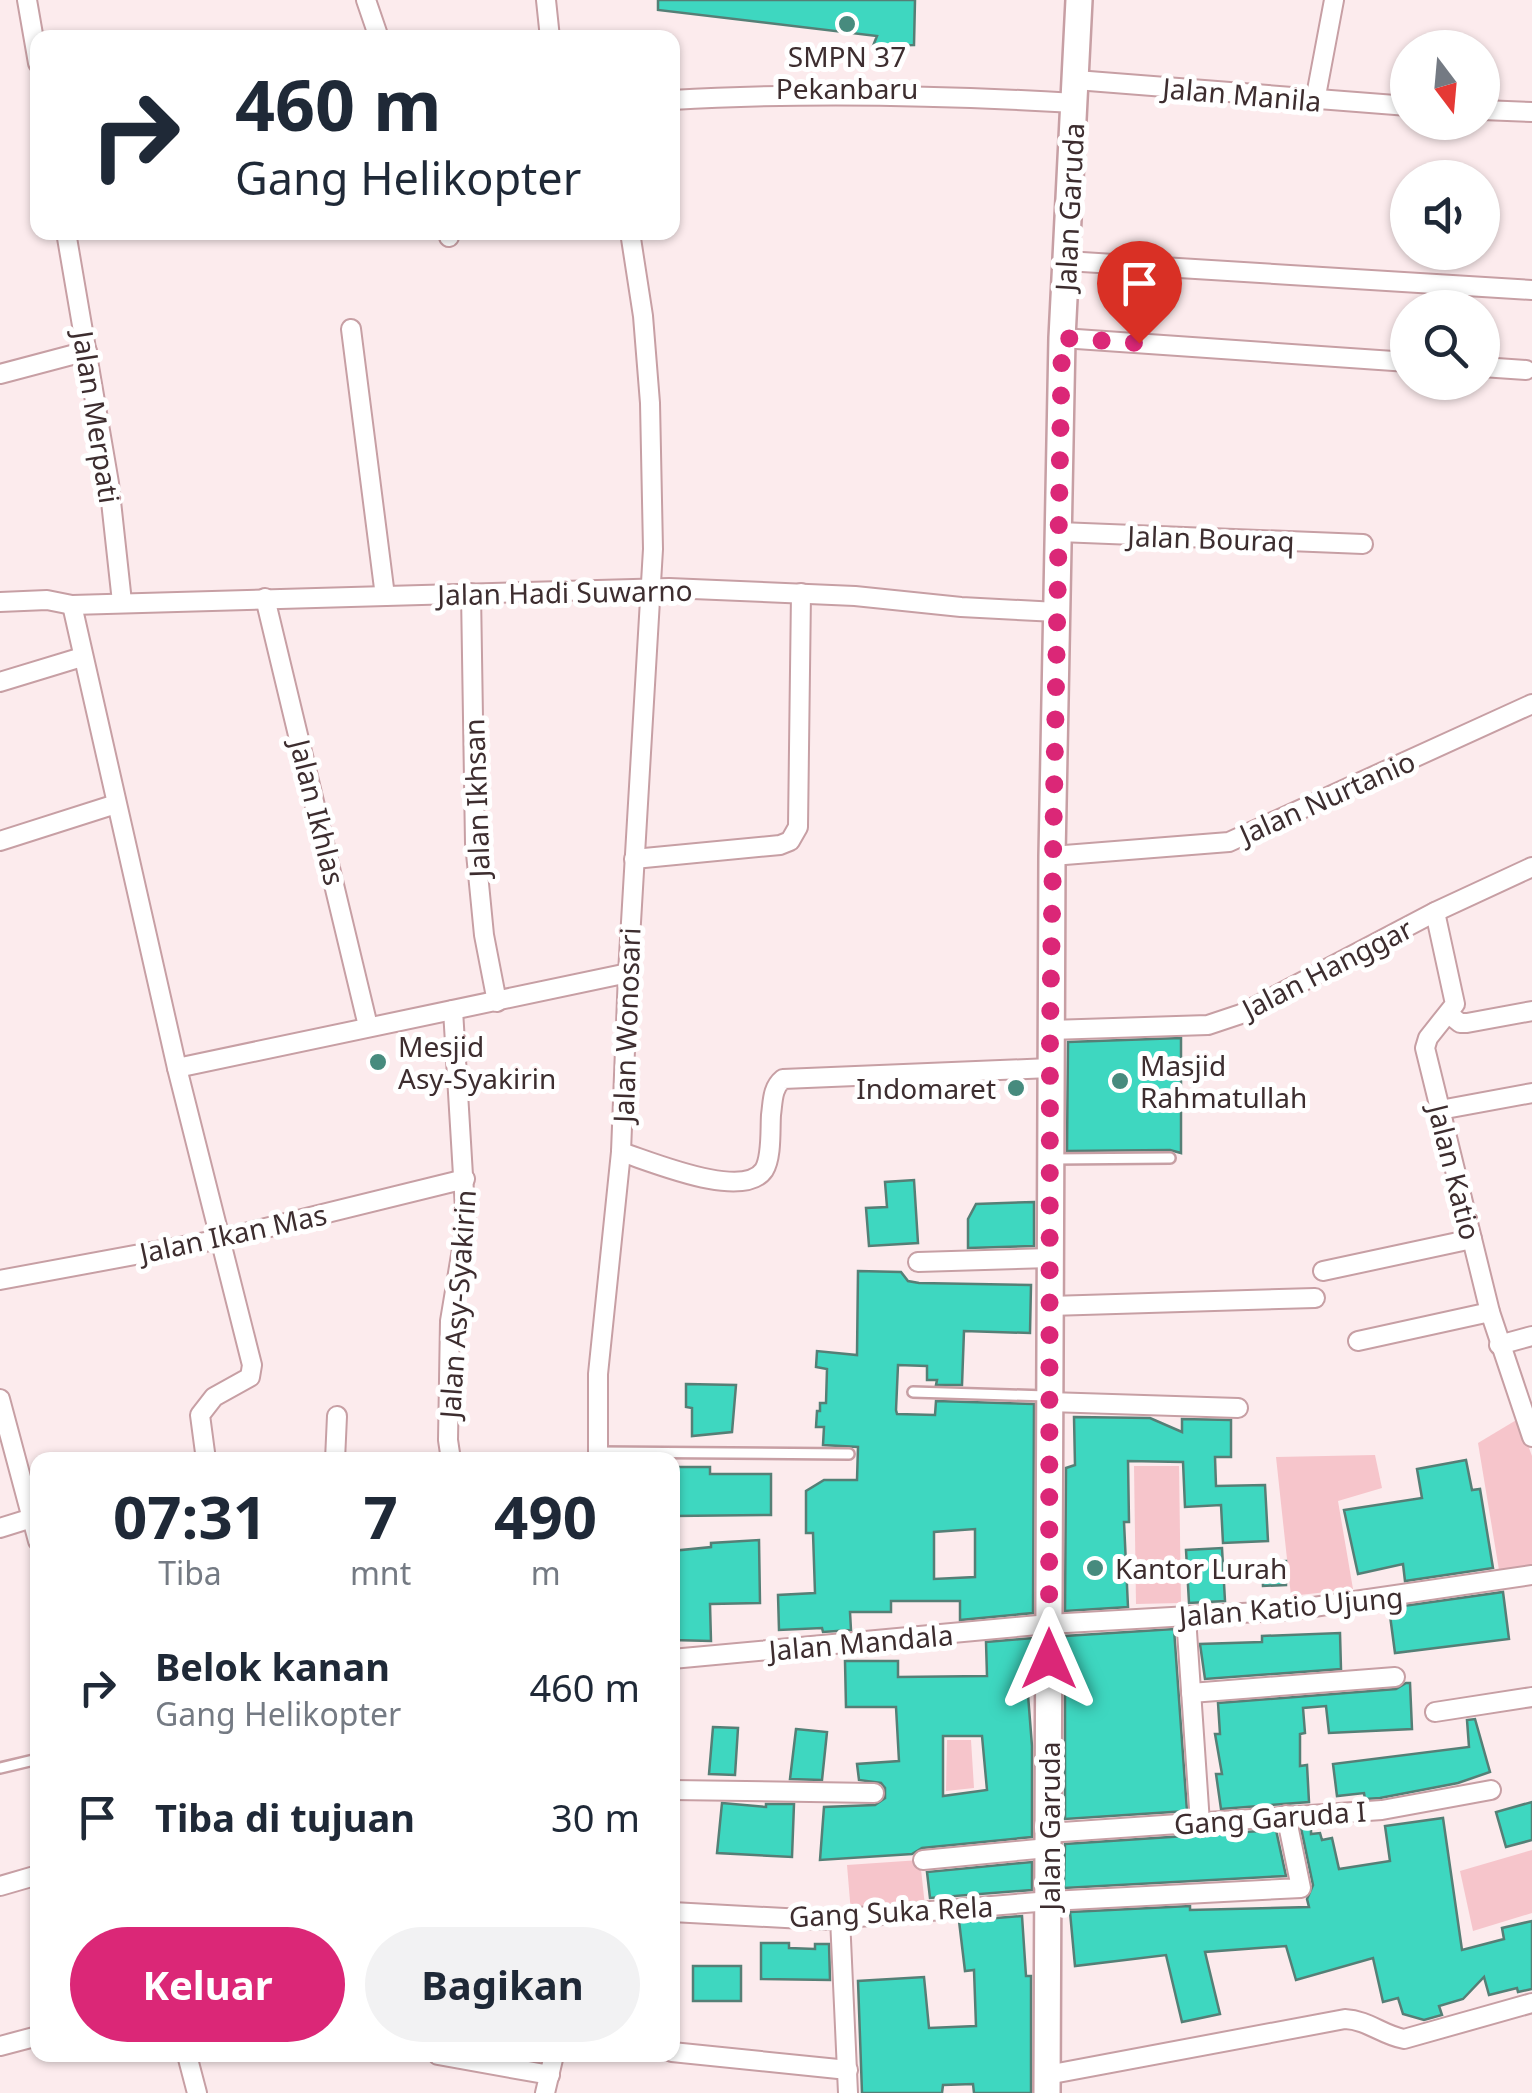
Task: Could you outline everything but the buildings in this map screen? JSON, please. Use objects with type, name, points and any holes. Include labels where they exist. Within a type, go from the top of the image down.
[{"type":"street","points":[[27,0],[32,30]]},
{"type":"street","points":[[366,0],[376,30]]},
{"type":"street","points":[[546,0],[549,30]]},
{"type":"street","name":"Jalan Garuda","points":[[1047,2084],[1052,856],[1062,338],[1079,0]]},
{"type":"street","points":[[1315,101],[1334,0]]},
{"type":"street","name":"Jalan Manila","points":[[680,99],[766,94],[1076,92],[1390,105]]},
{"type":"street","points":[[1500,111],[1532,112]]},
{"type":"street","name":"Jalan Merpati","points":[[67,240],[108,483],[122,602]]},
{"type":"street","name":"Jalan Wonosari","points":[[598,1452],[598,1374],[621,1152],[653,549],[650,403],[631,240]]},
{"type":"street","points":[[1066,261],[1532,290]]},
{"type":"street","points":[[351,329],[385,596]]},
{"type":"street","points":[[1062,338],[1390,361]]},
{"type":"street","points":[[0,374],[87,351]]},
{"type":"street","points":[[1500,368],[1526,370]]},
{"type":"street","name":"Jalan Bouraq","points":[[1058,532],[1362,544]]},
{"type":"street","name":"Jalan Hadi Suwarno","points":[[0,602],[47,600],[72,605],[650,590],[802,593],[1057,612]]},
{"type":"street","name":"Jalan Ikhsan","points":[[471,593],[475,843],[496,1002]]},
{"type":"street","points":[[634,860],[780,845],[795,835],[802,593]]},
{"type":"street","name":"Jalan Ikhlas","points":[[265,598],[368,1026]]},
{"type":"street","points":[[72,605],[178,1068],[253,1373],[244,1382],[214,1396],[200,1415],[205,1452]]},
{"type":"street","points":[[0,682],[82,657]]},
{"type":"street","name":"Jalan Nurtanio","points":[[1052,856],[1228,842],[1532,704]]},
{"type":"street","points":[[0,841],[116,804]]},
{"type":"street","name":"Jalan Hanggar","points":[[1050,1030],[1208,1025],[1240,1014],[1532,867]]},
{"type":"street","points":[[1436,912],[1455,995],[1450,1014],[1466,1023],[1532,1010]]},
{"type":"street","points":[[178,1068],[628,973]]},
{"type":"street","name":"Jalan Asy-Syakirin","points":[[450,1452],[450,1321],[466,1226],[453,1010]]},
{"type":"street","name":"Jalan Katio","points":[[1450,1014],[1433,1030],[1425,1048],[1499,1345],[1532,1437]]},
{"type":"street","points":[[621,1152],[703,1178],[745,1182],[754,1180],[766,1165],[773,1098],[776,1085],[783,1079],[1050,1068]]},
{"type":"street","points":[[1440,1110],[1532,1093]]},
{"type":"street","name":"Jalan Ikan Mas","points":[[0,1280],[222,1238],[465,1179]]},
{"type":"street","points":[[1323,1272],[1472,1239]]},
{"type":"street","points":[[918,1262],[1050,1258]]},
{"type":"street","points":[[1050,1306],[1315,1298]]},
{"type":"street","points":[[1358,1341],[1490,1312]]},
{"type":"street","points":[[1499,1345],[1532,1336]]},
{"type":"street","points":[[1049,1399],[1238,1408]]},
{"type":"street","points":[[0,1400],[30,1511]]},
{"type":"street","points":[[336,1452],[337,1416]]},
{"type":"street","points":[[0,1528],[30,1519]]},
{"type":"street","name":"Jalan Katio Ujung","points":[[1049,1624],[1341,1604],[1532,1575]]},
{"type":"street","points":[[1186,1617],[1200,1823]]},
{"type":"street","name":"Jalan Mandala","points":[[680,1659],[1049,1624]]},
{"type":"street","points":[[1191,1693],[1395,1677]]},
{"type":"street","points":[[1435,1712],[1532,1697]]},
{"type":"street","points":[[680,1790],[874,1793]]},
{"type":"street","name":"Gang Garuda I","points":[[923,1860],[1200,1823],[1382,1810],[1491,1790]]},
{"type":"street","name":"Gang Suka Rela","points":[[680,1912],[840,1918],[1050,1900],[1301,1888],[1286,1816]]},
{"type":"street","points":[[0,1886],[30,1877]]},
{"type":"street","points":[[840,1918],[848,2093]]},
{"type":"street","points":[[1047,2084],[1345,2019],[1359,2020],[1404,2038],[1532,2003]]},
{"type":"street","points":[[0,2046],[30,2038]]},
{"type":"street","points":[[680,2053],[848,2070]]},
{"type":"street","points":[[189,2062],[197,2093]]},
{"type":"street","points":[[465,2062],[548,2084]]},
{"type":"lane","points":[[1050,1159],[1170,1158]]},
{"type":"lane","points":[[913,1392],[1049,1399]]},
{"type":"lane","points":[[680,1455],[849,1454]]},
{"type":"lane","points":[[0,1768],[30,1761]]},
{"type":"shaded area","points":[[1518,1419],[1532,1456],[1532,1565],[1499,1570],[1478,1443]]},
{"type":"shaded area","points":[[1375,1455],[1382,1488],[1338,1501],[1353,1589],[1291,1596],[1276,1457]]},
{"type":"shaded area","points":[[1134,1466],[1179,1466],[1181,1603],[1136,1604]]},
{"type":"shaded area","points":[[947,1740],[971,1740],[974,1788],[946,1791]]},
{"type":"shaded area","points":[[1532,1850],[1532,1913],[1473,1931],[1460,1871]]},
{"type":"shaded area","points":[[920,1860],[925,1906],[851,1913],[847,1865]]},
{"type":"place","name":"SMPN 37 Pekanbaru","points":[[847,24]]},
{"type":"place","name":"Mesjid Asy-Syakirin","points":[[378,1062]]},
{"type":"place","name":"Masjid Rahmatullah","points":[[1120,1081]]},
{"type":"place","name":"Indomaret","points":[[1016,1088]]},
{"type":"place","name":"Kantor Lurah","points":[[1095,1568]]},
{"type":"route","points":[[1049,1659],[1050,1030],[1062,338],[1139,343]]}]
